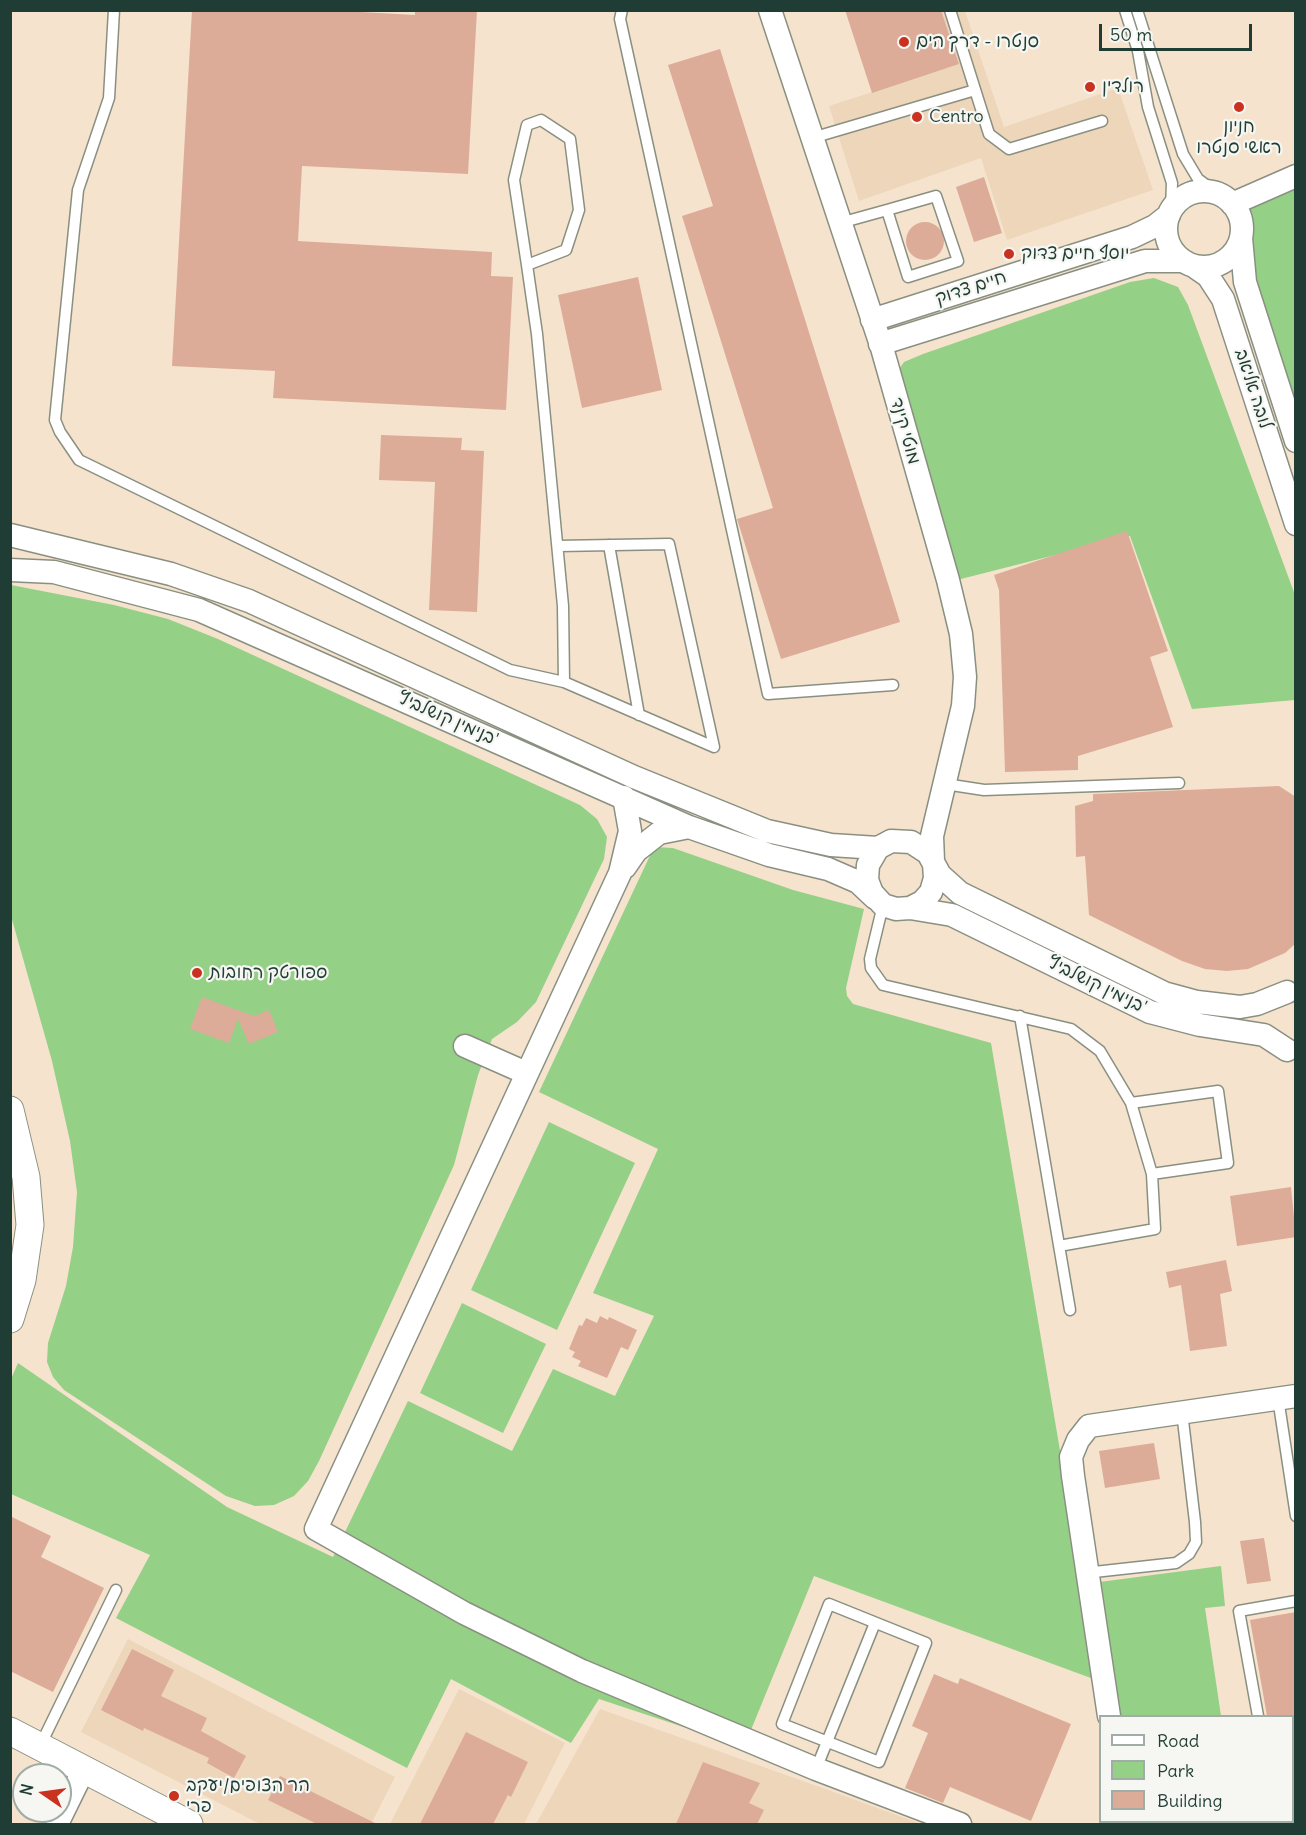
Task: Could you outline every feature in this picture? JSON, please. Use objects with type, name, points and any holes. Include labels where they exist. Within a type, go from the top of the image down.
[{"type":"street","name":"מוטי קינד","points":[[770,10],[880,344],[948,580],[961,634],[964,677],[963,706],[932,836],[933,863]]},
{"type":"street","points":[[1225,199],[1296,176]]},
{"type":"street","points":[[1207,191],[1225,199],[1239,214],[1241,231],[1236,248],[1225,260],[1209,266],[1188,263],[1168,243],[1166,226],[1170,212],[1189,194],[1207,191]]},
{"type":"street","name":"חיים צדוק","points":[[872,320],[1132,237],[1155,226],[1170,212]]},
{"type":"street","name":"לובה אליאב","points":[[1241,231],[1241,256],[1245,282],[1296,441]]},
{"type":"street","name":"חיים צדוק","points":[[880,344],[1149,260],[1188,263]]},
{"type":"street","name":"לובה אליאב","points":[[1188,263],[1208,276],[1223,299],[1296,524]]},
{"type":"street","name":"בנימין קושלביץ'","points":[[10,535],[171,574],[249,602],[634,777],[767,831],[831,845],[878,848]]},
{"type":"street","name":"בנימין קושלביץ'","points":[[10,570],[54,573],[199,610],[688,827],[769,855],[828,869],[858,882],[879,901]]},
{"type":"street","points":[[620,873],[630,831],[624,797]]},
{"type":"street","points":[[688,827],[659,833],[636,851],[620,873],[316,1528],[523,1644],[816,1769],[960,1824]]},
{"type":"street","points":[[906,840],[920,846],[933,863],[935,878],[931,892],[922,902],[910,909],[896,909],[879,901],[870,890],[866,875],[870,860],[878,848],[891,841],[906,840]]},
{"type":"street","name":"בנימין קושלביץ'","points":[[933,863],[946,882],[960,893],[1164,993],[1197,1002],[1240,1007],[1262,1003],[1291,990]]},
{"type":"street","name":"בנימין קושלביץ'","points":[[910,909],[952,915],[1159,1015],[1200,1025],[1264,1035],[1292,1053]]},
{"type":"street","points":[[1291,990],[1278,1006],[1274,1022],[1278,1037],[1292,1053]]},
{"type":"street","points":[[465,1046],[526,1073]]},
{"type":"street","points":[[10,1110],[26,1177],[30,1226],[22,1280],[10,1319]]},
{"type":"street","points":[[1109,1715],[1085,1573],[1071,1457],[1078,1440],[1089,1426],[1287,1397]]},
{"type":"street","points":[[10,1731],[189,1824]]},
{"type":"street","points":[[57,1824],[84,1769]]},
{"type":"lane","points":[[114,10],[109,98],[78,190],[55,420],[60,432],[79,460],[510,669],[564,682],[714,747],[669,544],[558,546]]},
{"type":"lane","points":[[622,10],[620,19],[768,694],[893,685]]},
{"type":"lane","points":[[950,10],[989,134],[1009,149],[1102,121]]},
{"type":"lane","points":[[1125,10],[1138,51],[1146,101],[1172,183],[1170,212]]},
{"type":"lane","points":[[1137,10],[1187,162],[1207,188],[1225,199]]},
{"type":"lane","points":[[811,139],[975,90]]},
{"type":"lane","points":[[527,265],[566,250],[579,210],[570,139],[541,120],[527,125],[514,180],[537,334],[563,606],[564,682]]},
{"type":"lane","points":[[839,224],[887,210],[936,196],[958,261],[908,277],[887,210]]},
{"type":"lane","points":[[609,545],[639,715]]},
{"type":"lane","points":[[945,784],[984,790],[1179,783]]},
{"type":"lane","points":[[879,901],[870,959],[871,968],[883,985],[1071,1029],[1100,1051],[1131,1103],[1152,1174],[1155,1229],[1059,1246]]},
{"type":"lane","points":[[1020,1016],[1070,1310]]},
{"type":"lane","points":[[1131,1103],[1218,1091],[1228,1163],[1152,1174]]},
{"type":"lane","points":[[1287,1397],[1296,1516]]},
{"type":"lane","points":[[1085,1573],[1176,1563],[1189,1554],[1196,1542],[1182,1412]]},
{"type":"lane","points":[[40,1746],[116,1590]]},
{"type":"lane","points":[[1258,1715],[1239,1611],[1296,1601]]},
{"type":"lane","points":[[829,1604],[875,1623],[926,1643],[879,1762],[782,1724],[829,1604]]},
{"type":"lane","points":[[816,1769],[875,1623]]},
{"type":"shaded area","name":"Centro","points":[[941,11],[965,11],[1004,127],[1118,88],[1153,190],[1007,240],[981,158],[859,201],[829,106],[959,64]]},
{"type":"shaded area","points":[[128,1639],[395,1777],[371,1824],[260,1824],[81,1732]]},
{"type":"shaded area","points":[[459,1689],[565,1743],[524,1824],[390,1824]]},
{"type":"shaded area","points":[[600,1709],[831,1791],[921,1824],[536,1824]]},
{"type":"green space","points":[[1295,182],[1295,420],[1251,275],[1248,235],[1252,199]]},
{"type":"green space","points":[[1154,278],[1178,287],[1188,305],[1295,595],[1295,700],[1192,709],[1130,536],[953,581],[897,372],[904,362],[923,354],[1130,282]]},
{"type":"green space","points":[[11,585],[114,605],[168,619],[218,639],[580,805],[597,819],[607,837],[604,859],[536,1002],[517,1022],[492,1039],[478,1075],[454,1165],[319,1461],[308,1481],[294,1496],[274,1505],[255,1506],[226,1496],[64,1390],[53,1377],[47,1362],[48,1343],[66,1286],[73,1247],[77,1192],[70,1141],[52,1061],[11,916]]},
{"type":"green space","points":[[654,847],[673,848],[793,890],[864,909],[846,988],[847,996],[853,1004],[991,1043],[1099,1681],[814,1576],[744,1747],[599,1699],[571,1743],[451,1679],[407,1768],[116,1618],[150,1555],[11,1494],[11,1379],[18,1363],[227,1507],[333,1557],[408,1401],[512,1451],[553,1369],[615,1396],[654,1316],[593,1293],[658,1149],[539,1092]]},
{"type":"green space","points":[[549,1122],[635,1163],[557,1330],[471,1290]]},
{"type":"green space","points":[[462,1303],[546,1344],[503,1433],[420,1393]]},
{"type":"green space","points":[[1221,1566],[1225,1606],[1205,1608],[1221,1715],[1112,1715],[1092,1583]]},
{"type":"green space","points":[[1295,1813],[1295,1824],[1155,1823],[1294,1823]]},
{"type":"building","points":[[192,10],[324,10],[415,15],[415,10],[477,10],[468,174],[302,166],[298,241],[492,252],[491,276],[513,277],[506,410],[273,398],[275,371],[172,366]]},
{"type":"building","name":"סנטרו - דרך הים","points":[[845,10],[941,10],[959,64],[872,93]]},
{"type":"building","points":[[720,49],[900,622],[781,659],[737,519],[773,508],[682,216],[713,206],[668,65]]},
{"type":"building","points":[[984,177],[1002,233],[974,242],[956,187]]},
{"type":"building","points":[[925,222],[939,227],[944,241],[939,255],[925,260],[911,255],[906,241],[911,227]]},
{"type":"building","points":[[638,277],[662,390],[582,408],[558,295]]},
{"type":"building","points":[[381,435],[462,438],[461,450],[484,451],[477,612],[429,610],[435,482],[379,480]]},
{"type":"building","points":[[1127,531],[1168,651],[1150,657],[1173,727],[1078,756],[1078,770],[1005,772],[999,590],[994,575]]},
{"type":"building","points":[[1279,786],[1296,797],[1296,943],[1285,953],[1248,969],[1227,971],[1205,969],[1182,961],[1089,915],[1085,856],[1076,857],[1075,806],[1093,801],[1093,794]]},
{"type":"building","points":[[202,997],[254,1016],[269,1010],[278,1032],[249,1044],[238,1019],[229,1043],[190,1029]]},
{"type":"building","points":[[1291,1187],[1296,1237],[1237,1246],[1230,1196]]},
{"type":"building","points":[[1226,1260],[1232,1291],[1220,1294],[1227,1346],[1190,1351],[1181,1285],[1169,1288],[1166,1272]]},
{"type":"building","points":[[600,1316],[608,1320],[609,1317],[637,1330],[628,1350],[621,1347],[607,1378],[578,1366],[581,1361],[572,1357],[575,1352],[569,1349],[579,1325],[582,1326],[586,1318],[597,1323]]},
{"type":"building","points":[[1154,1443],[1160,1479],[1105,1488],[1099,1451]]},
{"type":"building","points":[[10,1516],[51,1536],[41,1557],[104,1588],[53,1692],[10,1671]]},
{"type":"building","points":[[1264,1538],[1271,1581],[1247,1584],[1240,1541]]},
{"type":"building","points":[[1296,1612],[1296,1716],[1267,1715],[1250,1620]]},
{"type":"building","points":[[132,1649],[174,1670],[161,1696],[207,1718],[201,1731],[246,1756],[234,1778],[207,1763],[209,1758],[144,1728],[143,1731],[101,1710]]},
{"type":"building","points":[[934,1674],[958,1684],[960,1678],[1071,1724],[1031,1821],[950,1787],[943,1803],[905,1788],[928,1733],[912,1726]]},
{"type":"building","points":[[466,1732],[528,1762],[511,1797],[508,1795],[493,1824],[420,1824]]},
{"type":"building","points":[[703,1762],[760,1783],[749,1803],[764,1810],[757,1824],[676,1824]]},
{"type":"building","points":[[280,1776],[377,1824],[317,1824],[268,1800]]},
{"type":"place","name":"סנטרו - דרך הים","points":[[904,42]]},
{"type":"place","name":"רולדין","points":[[1090,87]]},
{"type":"place","name":"חניון ראשי סנטרו","points":[[1239,107]]},
{"type":"place","name":"Centro","points":[[917,117]]},
{"type":"place","name":"יוסף חיים צדוק","points":[[1009,254]]},
{"type":"place","name":"ספורטק רחובות","points":[[197,973]]},
{"type":"place","name":"הר הצופים/יעקב פרי","points":[[174,1796]]}]
